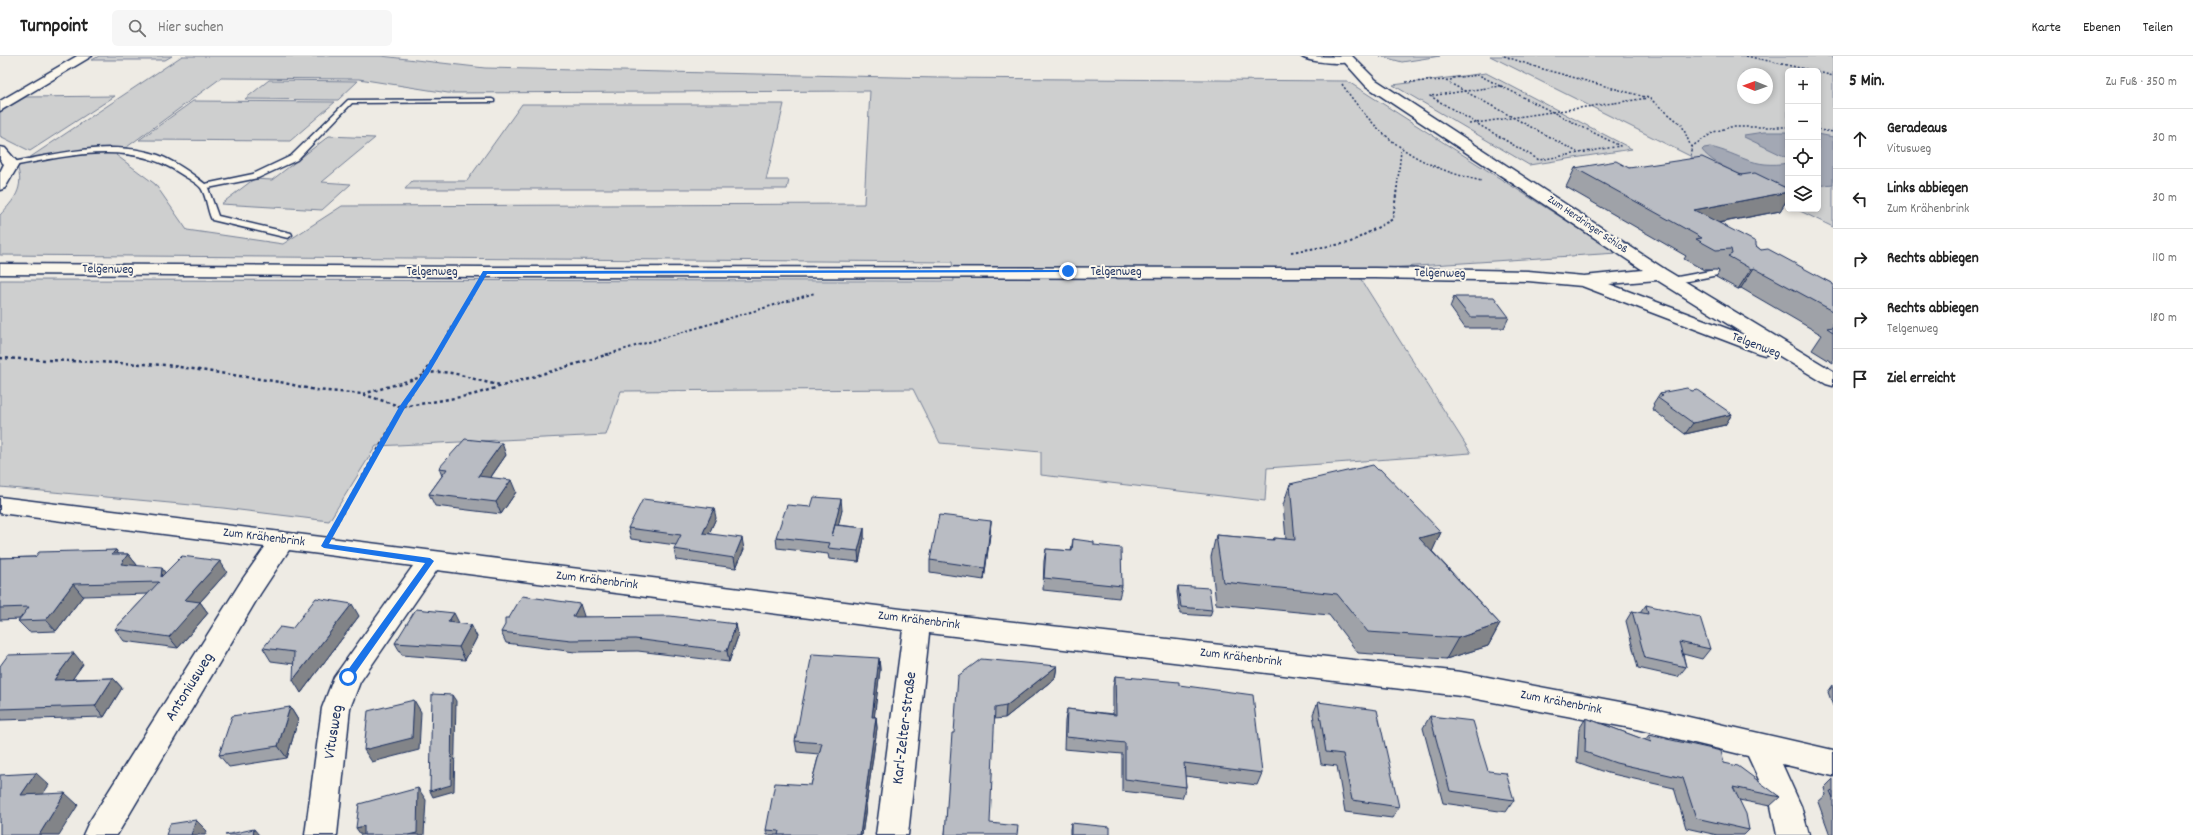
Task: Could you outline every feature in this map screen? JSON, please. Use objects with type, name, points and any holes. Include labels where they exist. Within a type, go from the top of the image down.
[{"type":"street","points":[[0,107],[86,56]]},
{"type":"street","name":"Zum Herdringer Schloß","points":[[1307,56],[1328,59],[1346,58],[1371,83],[1666,277],[1833,380]]},
{"type":"street","points":[[0,151],[12,164],[0,185]]},
{"type":"street","name":"Telgenweg","points":[[0,269],[485,272],[1368,273],[1528,276],[1584,281],[1666,277]]},
{"type":"street","name":"Telgenweg","points":[[1584,281],[1815,369]]},
{"type":"street","name":"Zum Krähenbrink","points":[[0,505],[283,540],[430,561],[917,621],[1461,684],[1565,702],[1757,744],[1833,763]]},
{"type":"street","name":"Antoniusweg","points":[[99,835],[250,588],[283,540]]},
{"type":"street","name":"Vitusweg","points":[[321,835],[336,708],[348,677],[430,561]]},
{"type":"street","name":"Karl-Zelter-Straße","points":[[892,835],[917,621]]},
{"type":"street","points":[[1757,744],[1786,806],[1793,835]]},
{"type":"lane","points":[[204,187],[255,176],[294,158],[350,101],[492,101]]},
{"type":"lane","points":[[12,164],[78,154],[129,151],[150,155],[177,168],[204,187],[216,218],[288,235]]},
{"type":"lane","points":[[1666,277],[1715,273]]},
{"type":"path","points":[[1504,56],[1539,68],[1648,98],[1682,125],[1691,148],[1692,168]]},
{"type":"path","points":[[1746,56],[1800,68]]},
{"type":"path","points":[[1328,59],[1347,91],[1378,130],[1401,151],[1435,168],[1483,181]]},
{"type":"path","points":[[1821,73],[1833,76]]},
{"type":"path","points":[[1411,86],[1405,82],[1427,80],[1446,81],[1451,80],[1452,78],[1478,75],[1501,86],[1620,146],[1578,152],[1539,160],[1430,96],[1501,86]]},
{"type":"path","points":[[1446,81],[1578,152]]},
{"type":"path","points":[[1463,124],[1648,98]]},
{"type":"path","points":[[1691,148],[1715,132],[1724,129],[1758,126],[1785,127]]},
{"type":"path","points":[[1821,130],[1833,132]]},
{"type":"path","points":[[324,546],[402,407],[426,373],[485,272]]},
{"type":"path","points":[[0,358],[166,365],[280,382],[315,390],[362,394],[418,378],[426,373],[452,372],[488,384],[505,385]]},
{"type":"shaded area","points":[[99,56],[172,56],[165,60],[92,60]]},
{"type":"shaded area","points":[[182,56],[381,56],[485,68],[939,78],[1347,81],[1617,253],[1355,270],[1471,453],[1267,468],[1265,501],[1041,475],[1041,452],[940,443],[913,389],[621,391],[606,435],[376,446],[329,521],[223,508],[0,487],[0,280],[954,281],[952,262],[0,255],[0,215],[14,199],[17,193],[20,181],[17,166]],"holes":[[[221,78],[359,79],[448,93],[870,91],[864,204],[342,206],[283,244],[187,230],[155,184],[116,155]]]},
{"type":"shaded area","points":[[1380,56],[1440,56],[1402,62]]},
{"type":"shaded area","points":[[1490,56],[1833,56],[1833,227],[1802,212],[1821,212],[1821,68],[1785,68],[1785,204]]},
{"type":"shaded area","points":[[1486,73],[1632,149],[1529,165],[1393,85]]},
{"type":"shaded area","points":[[269,80],[358,81],[338,100],[245,99]]},
{"type":"shaded area","points":[[115,96],[30,151],[0,136],[0,112],[26,97]]},
{"type":"shaded area","points":[[193,101],[335,102],[290,141],[139,140]]},
{"type":"shaded area","points":[[522,104],[784,104],[766,180],[789,180],[787,189],[405,189],[412,181],[467,181]]},
{"type":"shaded area","points":[[1764,132],[1785,132],[1785,157],[1744,137],[1744,135]]},
{"type":"shaded area","points":[[1821,135],[1833,137],[1833,184],[1821,186]]},
{"type":"shaded area","points":[[329,136],[375,138],[322,182],[351,184],[322,210],[221,204],[254,179],[272,180]]},
{"type":"shaded area","points":[[1710,147],[1747,160],[1765,164],[1785,163],[1785,187],[1767,183],[1729,170],[1709,157],[1702,150]]},
{"type":"building","points":[[1702,157],[1741,175],[1755,173],[1785,188],[1785,193],[1694,210],[1756,242],[1756,246],[1761,250],[1768,249],[1833,284],[1833,311],[1754,268],[1751,269],[1728,256],[1732,254],[1731,249],[1716,250],[1696,239],[1702,238],[1575,168],[1616,161],[1629,168]]},
{"type":"building","points":[[1454,297],[1494,297],[1509,317],[1470,317]]},
{"type":"building","points":[[1833,327],[1833,332],[1827,328]]},
{"type":"building","points":[[1687,388],[1692,391],[1697,390],[1732,414],[1693,423],[1658,398],[1663,396],[1660,393]]},
{"type":"building","points":[[465,439],[502,443],[478,476],[511,480],[496,502],[429,494],[447,469],[439,468]]},
{"type":"building","points":[[1373,465],[1378,470],[1380,469],[1441,532],[1419,538],[1500,624],[1458,638],[1368,632],[1337,594],[1223,582],[1216,535],[1274,540],[1274,538],[1295,540],[1290,484]]},
{"type":"building","points":[[814,497],[841,499],[832,536],[835,525],[864,528],[858,551],[828,548],[830,543],[776,537],[787,505],[811,507]]},
{"type":"building","points":[[643,499],[714,508],[703,533],[742,538],[734,558],[674,549],[681,535],[628,528]]},
{"type":"building","points":[[939,515],[991,521],[985,568],[930,560]]},
{"type":"building","points":[[1073,539],[1094,542],[1094,545],[1121,548],[1122,586],[1044,578],[1046,549],[1072,551]]},
{"type":"building","points":[[116,550],[112,554],[128,554],[121,564],[162,568],[161,577],[182,556],[220,561],[185,600],[200,602],[169,637],[115,629],[159,582],[73,584],[46,620],[18,621],[29,607],[0,608],[0,558],[35,557],[39,552]]},
{"type":"building","points":[[1178,586],[1209,588],[1212,610],[1181,607]]},
{"type":"building","points":[[522,596],[580,604],[573,617],[670,616],[736,624],[727,651],[635,639],[571,640],[501,632],[505,625],[505,618],[509,618]]},
{"type":"building","points":[[316,598],[352,604],[293,680],[294,652],[263,648],[280,627],[292,629]]},
{"type":"building","points":[[1646,605],[1700,617],[1710,649],[1679,642],[1686,667],[1645,658],[1632,611],[1648,614]]},
{"type":"building","points":[[416,609],[454,613],[448,622],[471,625],[459,647],[395,643]]},
{"type":"building","points":[[74,653],[54,680],[113,678],[95,706],[0,709],[0,666],[8,655]]},
{"type":"building","points":[[812,654],[879,658],[872,717],[876,717],[860,835],[778,835],[779,831],[766,830],[775,783],[811,785],[822,743],[795,741]]},
{"type":"building","points":[[981,659],[1057,666],[1006,706],[995,708],[990,823],[1018,826],[1017,835],[945,835],[952,733],[954,733],[958,676]]},
{"type":"building","points":[[1115,676],[1179,682],[1179,685],[1253,695],[1262,773],[1184,763],[1186,787],[1125,779],[1125,743],[1066,737],[1067,709],[1116,715]]},
{"type":"building","points":[[432,694],[452,695],[451,785],[430,791]]},
{"type":"building","points":[[414,700],[412,738],[364,750],[368,711]]},
{"type":"building","points":[[1318,702],[1377,710],[1399,807],[1352,800],[1343,754],[1326,752]]},
{"type":"building","points":[[290,707],[278,746],[219,755],[232,716]]},
{"type":"building","points":[[1430,716],[1473,721],[1488,771],[1506,773],[1514,800],[1450,791]]},
{"type":"building","points":[[1586,718],[1651,742],[1649,735],[1721,751],[1724,763],[1738,766],[1780,797],[1733,787],[1746,814],[1749,830],[1696,818],[1683,778],[1616,763],[1585,752]]},
{"type":"building","points":[[36,773],[21,795],[65,793],[39,835],[0,835],[0,775]]},
{"type":"building","points":[[418,788],[417,833],[408,835],[364,835],[364,826],[356,828],[359,804]]},
{"type":"building","points":[[196,820],[191,835],[166,835],[170,824]]},
{"type":"building","points":[[1071,823],[1110,827],[1110,835],[1071,835]]},
{"type":"building","points":[[254,829],[253,835],[225,835]]},
{"type":"route","points":[[348,677],[430,561],[324,546],[402,407],[426,373],[485,272],[1068,271]]}]
